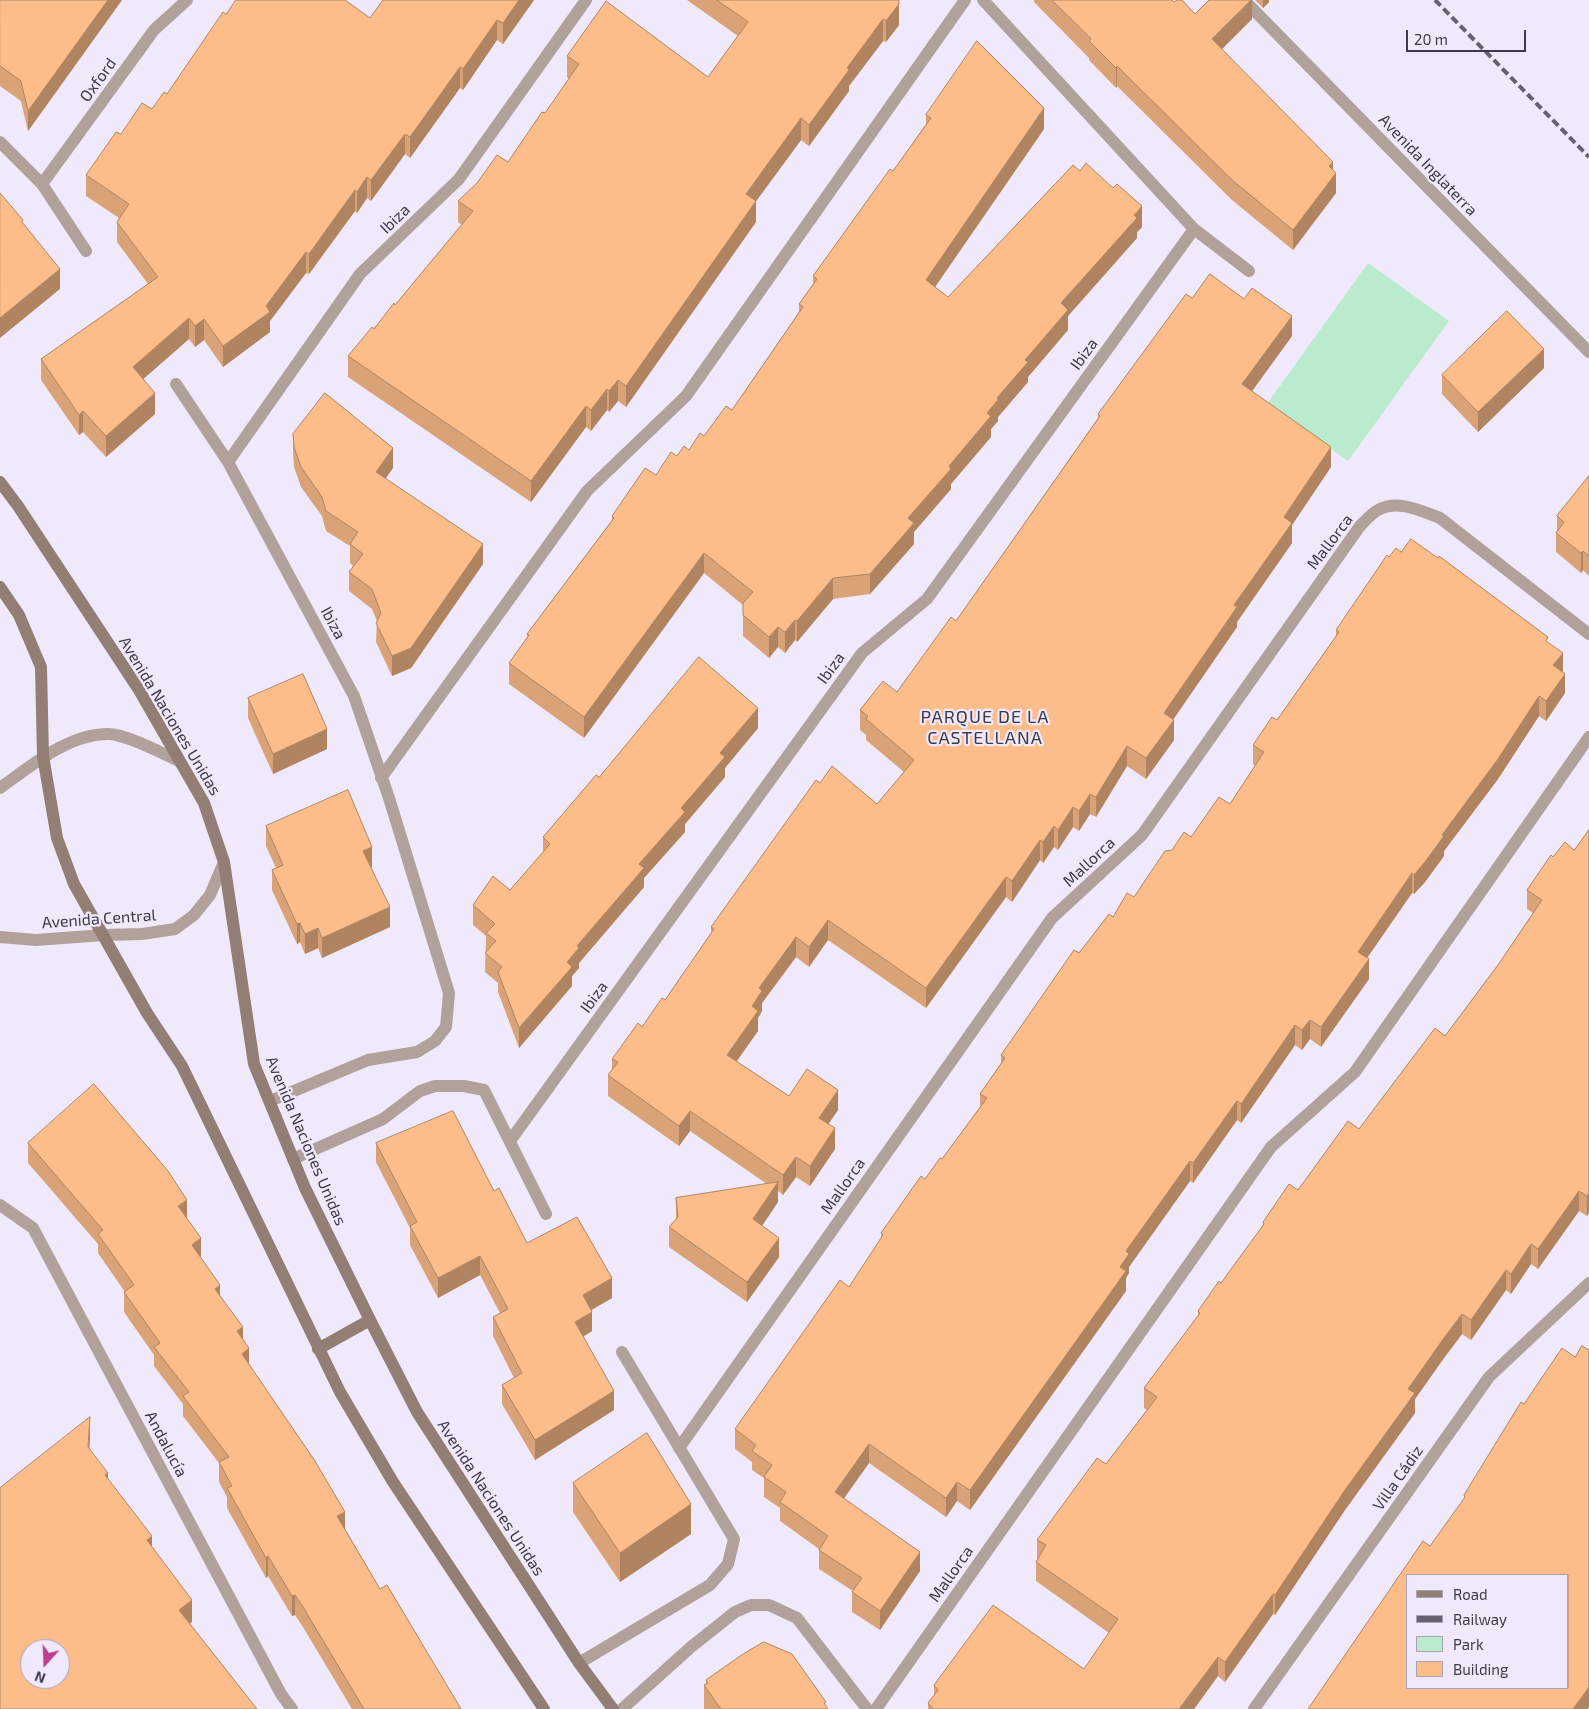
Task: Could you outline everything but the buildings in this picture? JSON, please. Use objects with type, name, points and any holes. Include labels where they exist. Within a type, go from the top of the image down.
[{"type":"street","name":"Oxford","points":[[42,184],[154,30],[187,0]]},
{"type":"street","name":"Ibiza","points":[[228,462],[360,274],[459,179],[586,0]]},
{"type":"street","points":[[381,778],[587,492],[686,396],[965,0]]},
{"type":"street","points":[[983,0],[1194,229],[1249,271]]},
{"type":"street","name":"Avenida Inglaterra","points":[[1244,0],[1589,352]]},
{"type":"street","points":[[0,142],[42,184],[86,251]]},
{"type":"street","name":"Ibiza","points":[[510,1141],[862,653],[927,599],[1194,229]]},
{"type":"street","name":"Ibiza","points":[[176,384],[228,462],[354,696],[449,993],[446,1027],[435,1041],[417,1052],[368,1060],[270,1101]]},
{"type":"street","name":"Avenida Naciones Unidas","points":[[0,482],[18,506],[139,690],[204,803],[224,862],[254,1064],[293,1159],[370,1320],[416,1412],[579,1663],[613,1709]]},
{"type":"street","name":"Mallorca","points":[[679,1448],[1052,918],[1142,835],[1360,526],[1378,510],[1395,505],[1404,506],[1440,518],[1589,634]]},
{"type":"street","points":[[0,587],[19,615],[41,667],[43,756],[57,838],[74,884],[147,1013],[182,1066],[340,1392],[394,1482],[544,1709]]},
{"type":"street","points":[[0,788],[43,756],[80,740],[109,734],[137,742],[179,761]]},
{"type":"street","name":"Mallorca","points":[[876,1709],[1271,1147],[1355,1072],[1589,737]]},
{"type":"street","name":"Avenida Central","points":[[0,937],[36,940],[104,934],[142,934],[175,929],[194,915],[210,895],[224,862]]},
{"type":"street","points":[[293,1159],[383,1119],[420,1091],[435,1086],[464,1086],[484,1090],[546,1214]]},
{"type":"street","name":"Andalucía","points":[[0,1205],[33,1228],[281,1694],[292,1709]]},
{"type":"street","name":"Villa Cádiz","points":[[1254,1709],[1489,1377],[1589,1283]]},
{"type":"street","points":[[318,1349],[370,1320]]},
{"type":"street","points":[[579,1663],[710,1585],[728,1564],[734,1539],[622,1352]]},
{"type":"street","points":[[622,1709],[691,1647],[735,1612],[751,1605],[769,1605],[797,1618],[867,1709]]},
{"type":"green space","points":[[1368,263],[1449,321],[1348,461],[1267,404]]},
{"type":"railway","points":[[1435,0],[1589,157]]},
{"type":"district","name":"PARQUE DE LA CASTELLANA","points":[[985,728]]}]
